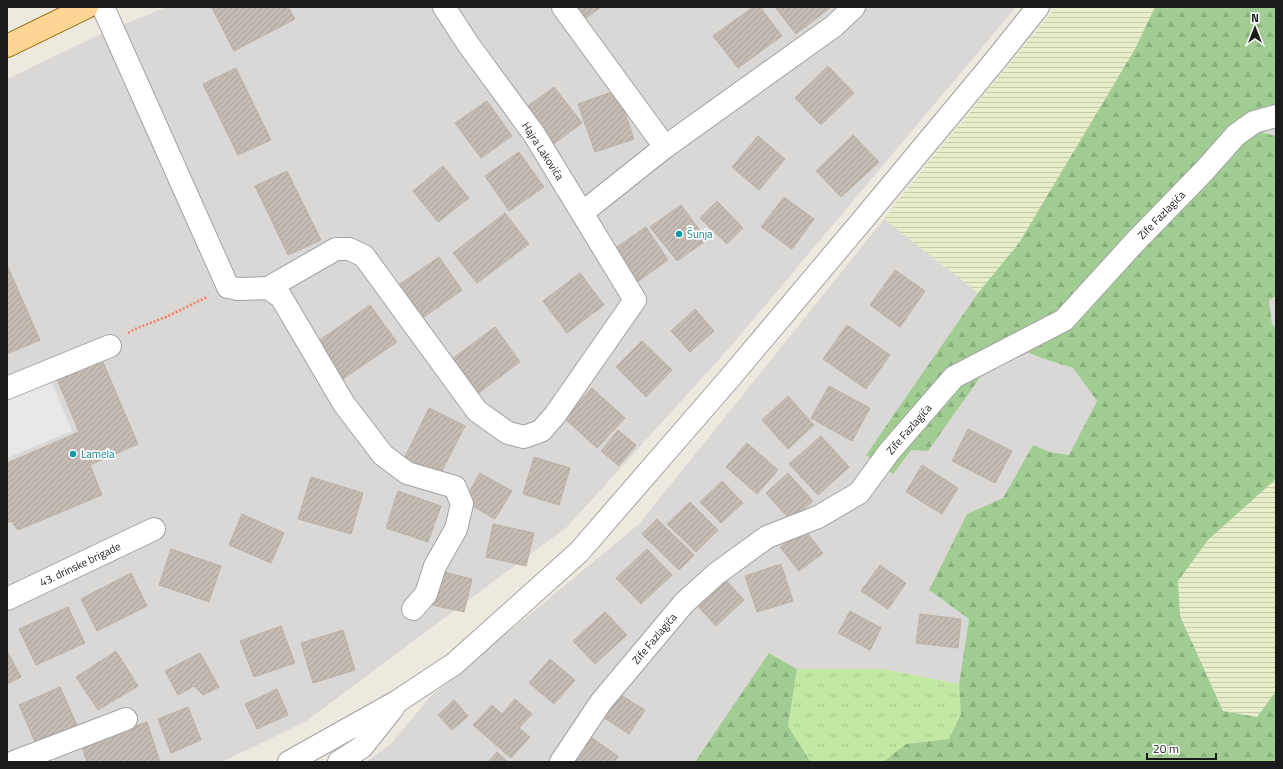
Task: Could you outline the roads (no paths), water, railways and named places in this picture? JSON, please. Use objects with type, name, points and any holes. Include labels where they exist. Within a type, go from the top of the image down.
[{"type":"main road","points":[[7,46],[87,7]]},
{"type":"street","points":[[103,7],[228,287],[238,289],[268,288],[281,297],[344,404],[383,455],[407,473],[455,487],[462,504],[456,529],[435,566],[426,594],[414,609]]},
{"type":"street","name":"Hajra Lakovića","points":[[268,288],[336,250],[349,250],[364,256],[477,411],[508,433],[524,437],[541,431],[555,415],[635,300],[534,134],[468,44],[444,7]]},
{"type":"street","points":[[563,7],[665,147]]},
{"type":"street","points":[[582,214],[665,147],[834,26],[854,7]]},
{"type":"street","points":[[289,762],[398,701],[454,664],[579,552],[728,380],[846,240],[1038,7]]},
{"type":"street","name":"Zife Fazlagića","points":[[561,762],[601,702],[684,603],[716,574],[767,537],[818,517],[859,493],[889,452],[954,377],[1064,320],[1236,135],[1254,122],[1276,116]]},
{"type":"street","points":[[7,388],[110,346]]},
{"type":"street","name":"43. drinske brigade","points":[[7,599],[154,529]]},
{"type":"street","points":[[339,762],[362,747],[398,701]]},
{"type":"street","points":[[14,762],[126,719]]},
{"type":"place","name":"Šunja","points":[[679,234]]},
{"type":"place","name":"Lamela","points":[[73,454]]}]
